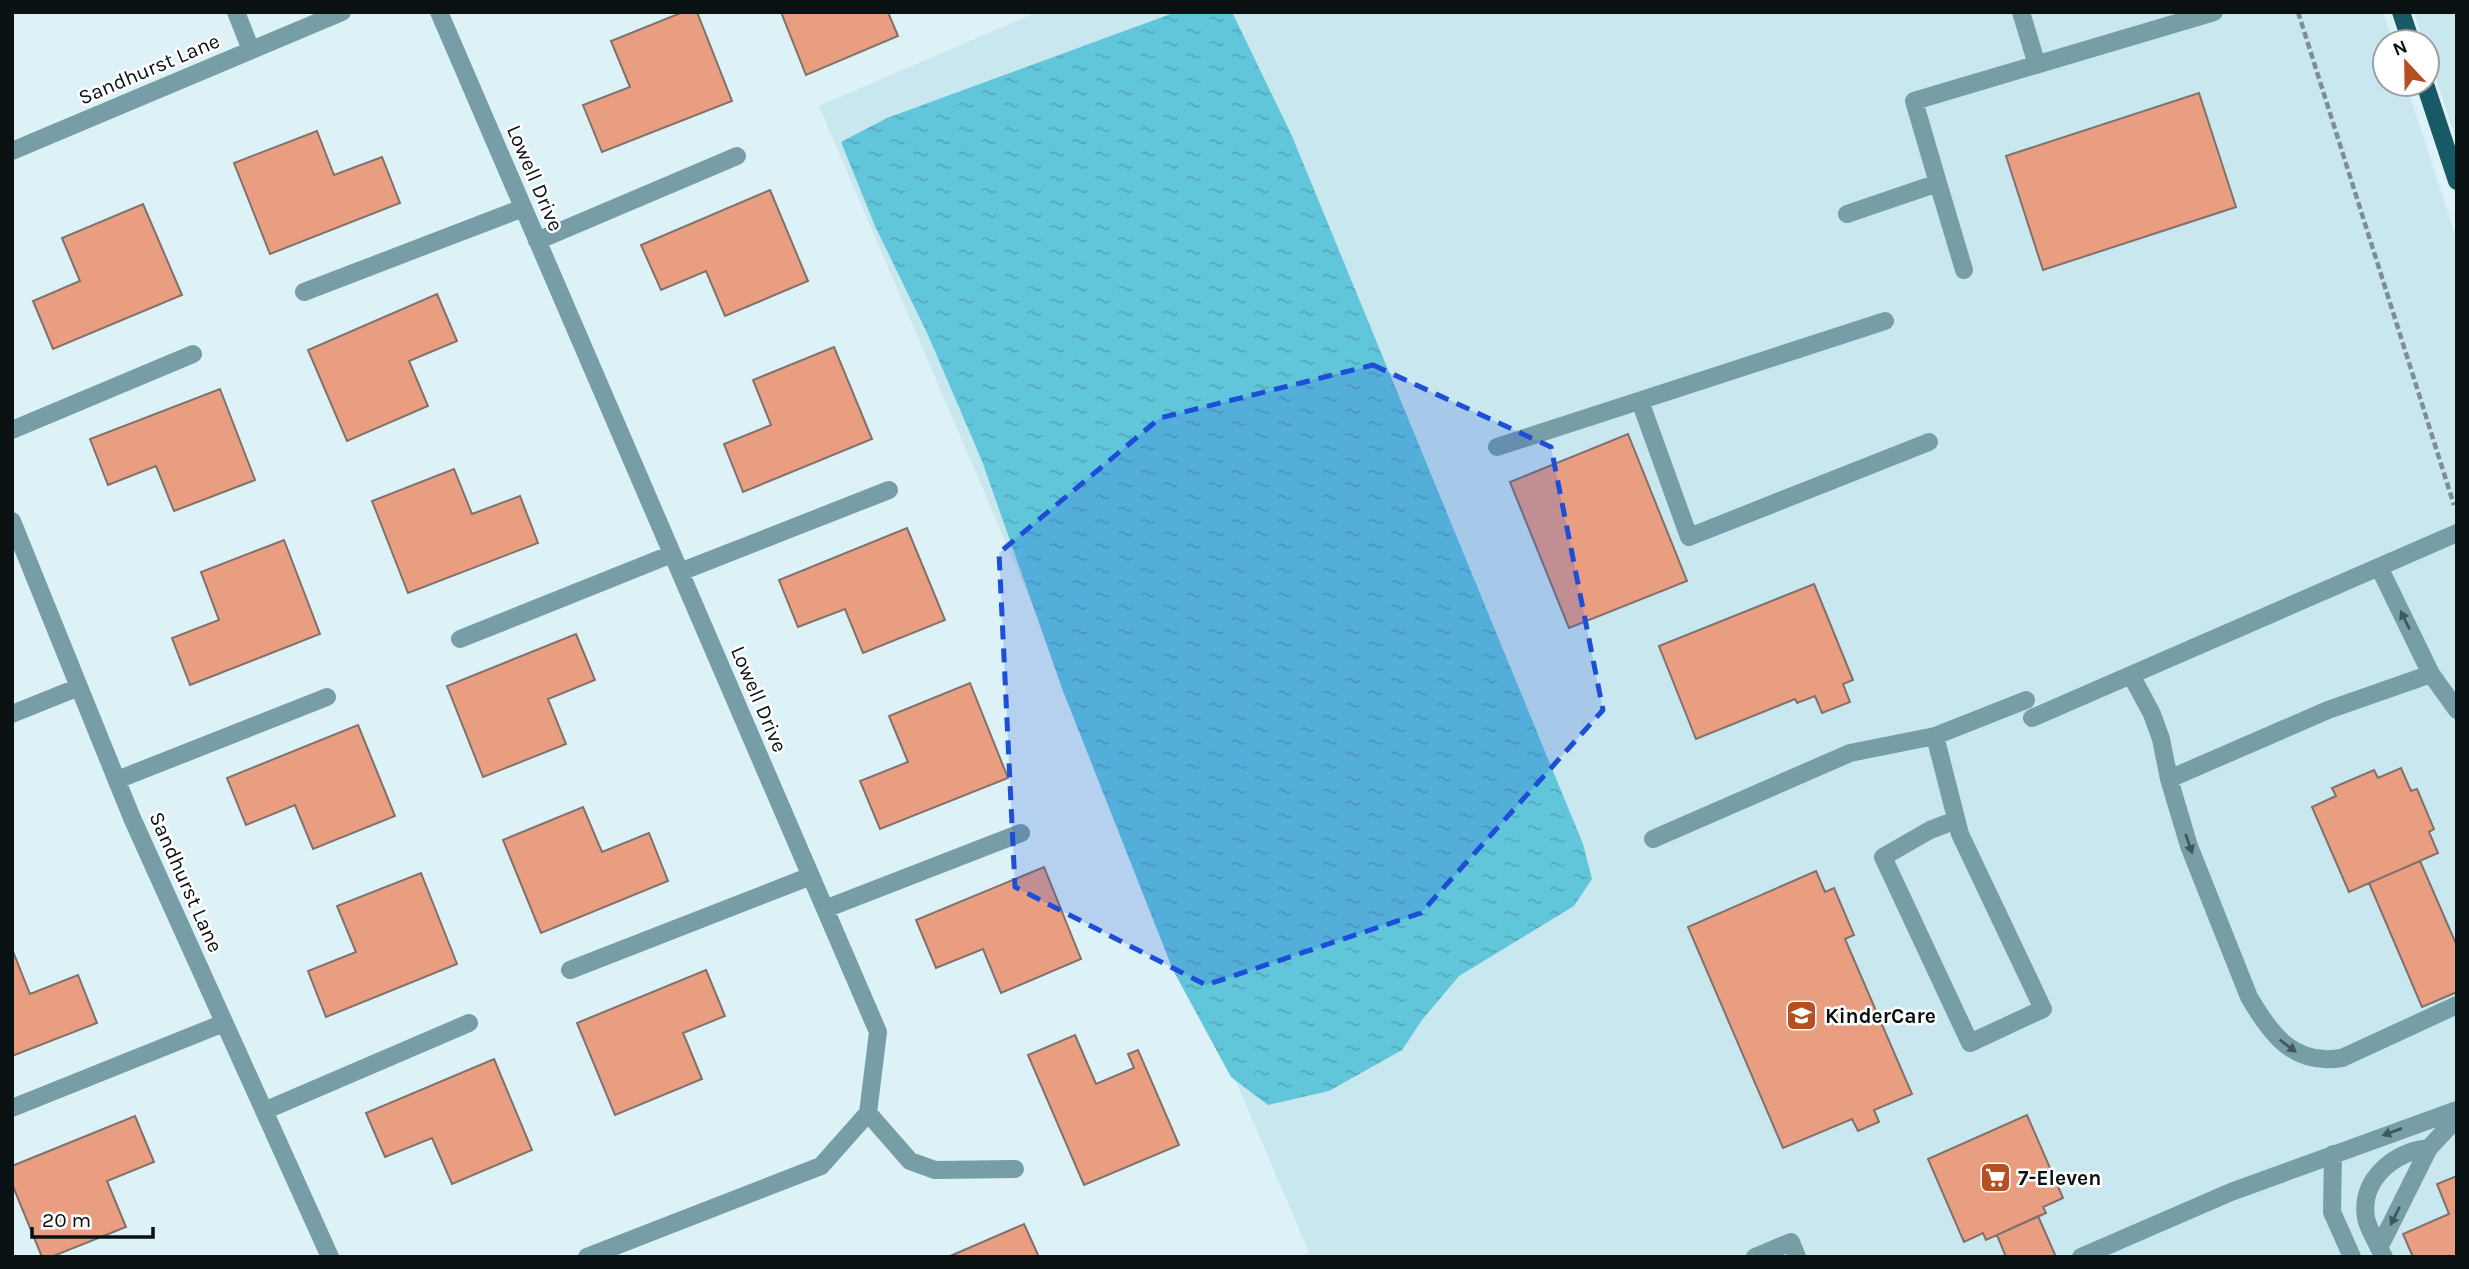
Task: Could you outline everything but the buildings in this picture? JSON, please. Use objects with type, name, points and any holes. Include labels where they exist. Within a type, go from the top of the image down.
[{"type":"main road","points":[[2430,98],[2457,181]]},
{"type":"street","points":[[236,12],[251,50]]},
{"type":"street","name":"Sandhurst Lane","points":[[12,151],[342,12]]},
{"type":"street","name":"Lowell Drive","points":[[439,12],[878,1032],[868,1113]]},
{"type":"street","points":[[2021,12],[2037,65]]},
{"type":"street","points":[[1964,270],[1914,101],[2214,12]]},
{"type":"street","points":[[537,241],[737,156]]},
{"type":"street","points":[[1847,214],[1938,183]]},
{"type":"street","points":[[304,292],[523,208]]},
{"type":"street","points":[[1497,447],[1885,321]]},
{"type":"street","points":[[12,430],[193,354]]},
{"type":"street","points":[[1640,401],[1689,537],[1929,442]]},
{"type":"street","points":[[680,572],[889,490]]},
{"type":"street","name":"Sandhurst Lane","points":[[12,521],[117,780],[330,1257]]},
{"type":"street","points":[[2032,718],[2457,533]]},
{"type":"street","points":[[460,639],[672,554]]},
{"type":"street","points":[[2379,567],[2431,674],[2457,710]]},
{"type":"street","points":[[2169,779],[2328,710],[2431,674]]},
{"type":"street","points":[[2131,675],[2157,727],[2189,846],[2249,997],[2262,1020],[2292,1050],[2316,1060],[2342,1058],[2457,1006]]},
{"type":"street","points":[[12,714],[79,687]]},
{"type":"street","points":[[117,780],[327,697]]},
{"type":"street","points":[[1653,839],[1850,753],[1935,736],[2026,700]]},
{"type":"street","points":[[1935,736],[1960,834],[2043,1009],[1970,1044],[1883,857],[1930,830],[1956,820]]},
{"type":"street","points":[[825,909],[1021,833]]},
{"type":"street","points":[[570,970],[811,876]]},
{"type":"street","points":[[12,1108],[224,1023]]},
{"type":"street","points":[[264,1111],[469,1023]]},
{"type":"street","points":[[2081,1257],[2231,1192],[2457,1110]]},
{"type":"street","points":[[587,1257],[821,1166],[868,1113],[911,1161],[935,1170],[1015,1169]]},
{"type":"street","points":[[2382,1253],[2429,1148],[2457,1118]]},
{"type":"street","points":[[2382,1253],[2366,1218],[2368,1191],[2388,1163],[2413,1150],[2429,1148]]},
{"type":"street","points":[[2333,1154],[2332,1212],[2352,1257]]},
{"type":"street","points":[[1755,1257],[1791,1242],[1797,1257]]},
{"type":"path","points":[[2298,12],[2457,513]]},
{"type":"highlighted area","points":[[1373,365],[1551,447],[1603,710],[1421,913],[1206,985],[1015,887],[999,553],[1160,418]]},
{"type":"shaded area","points":[[1037,12],[2383,12],[2388,28],[2371,28],[2371,98],[2411,98],[2457,240],[2457,1257],[1299,1257],[1309,1252],[819,106]]},
{"type":"shaded area","points":[[2414,12],[2457,12],[2457,142],[2441,93],[2441,28],[2419,28]]},
{"type":"water","points":[[1176,12],[1232,12],[1292,136],[1583,844],[1592,879],[1574,906],[1459,976],[1422,1020],[1402,1050],[1329,1091],[1268,1105],[1231,1077],[1173,970],[1063,691],[982,461],[928,335],[875,226],[841,142],[887,118]]},
{"type":"place","name":"KinderCare","points":[[1802,1016]]},
{"type":"place","name":"7-Eleven","points":[[1995,1178]]}]
